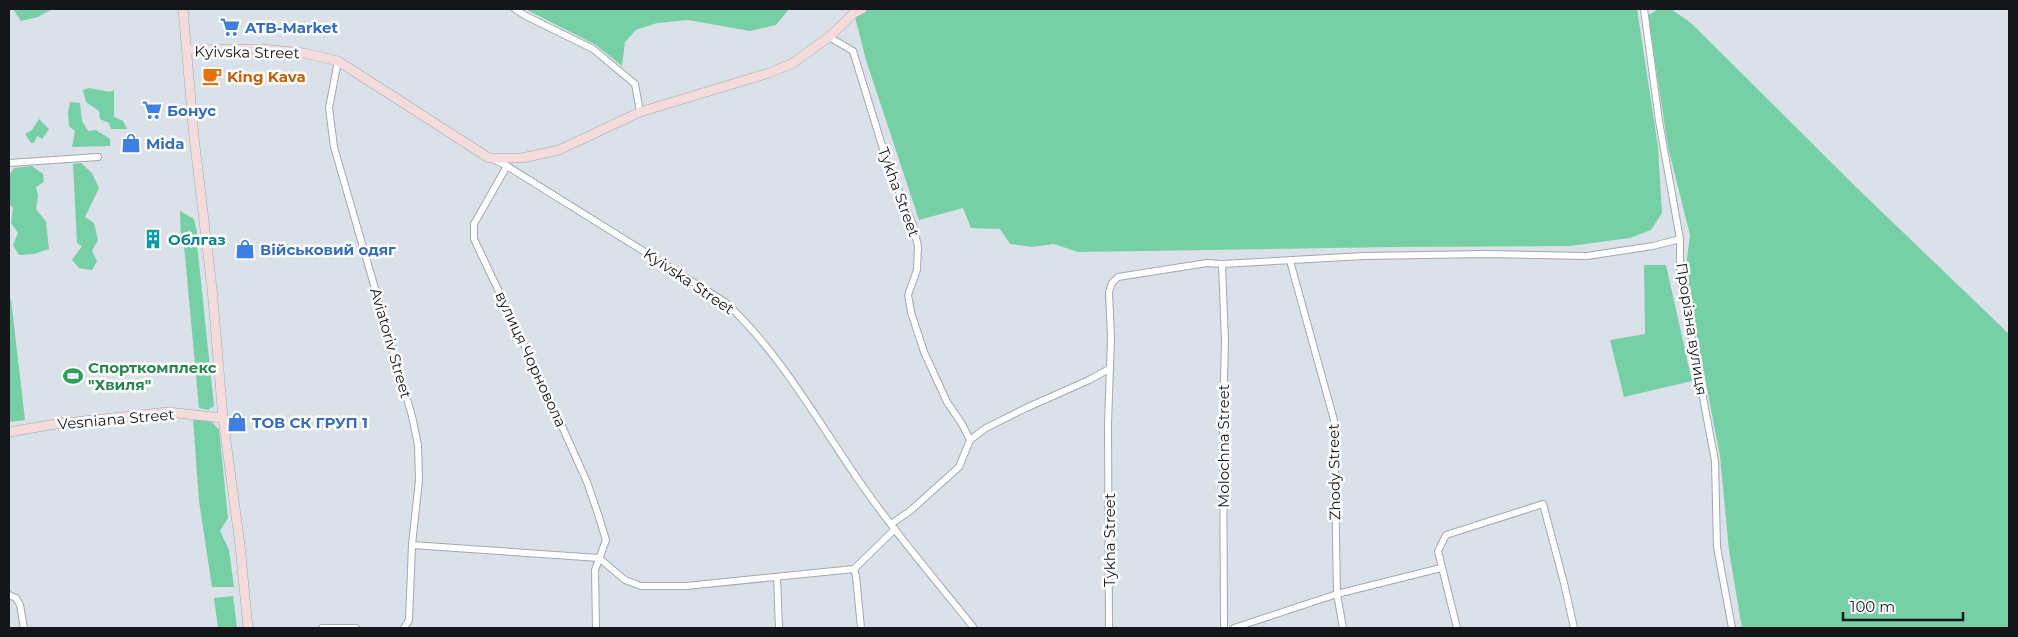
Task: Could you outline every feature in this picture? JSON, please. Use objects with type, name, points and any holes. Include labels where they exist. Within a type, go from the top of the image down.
[{"type":"street","points":[[183,9],[194,137],[212,288],[223,418],[240,545],[248,628]]},
{"type":"street","points":[[516,9],[592,48],[635,84],[640,112]]},
{"type":"street","points":[[489,158],[522,158],[559,150],[640,112],[785,66],[805,56],[829,37],[854,13],[862,9]]},
{"type":"street","name":"Прорізна вулиця","points":[[1644,9],[1660,121],[1680,239],[1680,276],[1714,461],[1717,547],[1732,628]]},
{"type":"street","name":"Tykha Street","points":[[829,37],[853,51],[888,165],[913,225],[918,246],[917,270],[908,295],[911,312],[924,352],[947,402],[970,440]]},
{"type":"street","name":"Kyivska Street","points":[[186,50],[260,49],[304,53],[338,61],[489,158],[507,166],[725,302],[746,322],[815,413],[855,476],[974,628]]},
{"type":"street","name":"Aviatoriv Street","points":[[338,61],[330,108],[334,147],[412,416],[418,445],[418,480],[412,545],[409,620],[404,628]]},
{"type":"street","points":[[9,163],[98,157]]},
{"type":"street","name":"вулиця Чорновола","points":[[507,166],[474,224],[474,239],[530,354],[587,482],[606,540],[595,570],[596,628]]},
{"type":"street","points":[[1222,264],[1382,255],[1486,254],[1587,256],[1653,246],[1680,239]]},
{"type":"street","name":"Zhody Street","points":[[1290,261],[1334,420],[1337,594],[1343,628]]},
{"type":"street","name":"Tykha Street","points":[[1109,628],[1109,292],[1112,283],[1118,277],[1207,263],[1222,264]]},
{"type":"street","name":"Molochna Street","points":[[1222,264],[1225,341],[1223,418],[1224,628]]},
{"type":"street","points":[[412,545],[599,558],[625,580],[641,586],[686,586],[854,569],[893,526],[939,487],[959,467],[970,440],[986,428],[1109,369]]},
{"type":"street","name":"Vesniana Street","points":[[9,432],[56,424],[168,412],[223,418]]},
{"type":"street","points":[[1457,628],[1438,551],[1446,536],[1543,504],[1574,628]]},
{"type":"street","points":[[1234,628],[1337,594],[1441,568]]},
{"type":"street","points":[[854,569],[861,628]]},
{"type":"street","points":[[777,577],[779,628]]},
{"type":"street","points":[[9,595],[16,598],[20,605],[24,628]]},
{"type":"street","points":[[322,628],[356,628]]},
{"type":"green space","points":[[13,9],[52,9],[38,17],[21,21]]},
{"type":"green space","points":[[525,9],[789,9],[776,25],[750,31],[688,20],[657,23],[636,30],[625,42],[622,66],[596,45]]},
{"type":"green space","points":[[862,9],[1637,9],[1658,147],[1662,213],[1651,230],[1630,238],[1570,246],[1078,252],[1054,244],[1032,247],[1010,244],[1000,229],[971,228],[963,208],[919,220],[866,60],[854,13]]},
{"type":"green space","points":[[1659,9],[1671,9],[1691,23],[1857,188],[2009,334],[2009,628],[1742,628],[1729,551],[1720,456],[1685,274],[1690,235],[1668,147],[1648,15]]},
{"type":"green space","points":[[89,88],[110,92],[114,90],[114,117],[123,121],[127,129],[111,129],[109,123],[100,119],[99,111],[86,102],[83,90]]},
{"type":"green space","points":[[70,102],[80,103],[82,121],[88,131],[96,130],[110,139],[110,146],[72,147],[75,131],[69,126],[68,113]]},
{"type":"green space","points":[[39,119],[49,129],[42,139],[37,136],[34,143],[31,143],[25,134],[32,130]]},
{"type":"green space","points":[[81,163],[92,173],[99,188],[85,217],[94,223],[98,240],[92,251],[97,261],[92,270],[79,268],[72,260],[82,246],[77,243],[73,164]]},
{"type":"green space","points":[[32,166],[43,174],[44,182],[36,187],[38,196],[36,209],[46,222],[49,249],[34,254],[19,255],[13,245],[18,233],[11,223],[13,208],[9,204],[9,175],[14,168]]},
{"type":"green space","points":[[180,211],[194,219],[198,237],[181,238]]},
{"type":"green space","points":[[197,244],[214,406],[208,410],[199,408],[184,245]]},
{"type":"green space","points":[[1644,265],[1666,265],[1692,381],[1624,397],[1610,340],[1645,334]]},
{"type":"green space","points":[[9,299],[11,299],[25,420],[9,422]]},
{"type":"green space","points":[[193,419],[212,422],[219,430],[228,518],[220,531],[229,550],[234,587],[212,587],[199,501]]},
{"type":"green space","points":[[233,596],[237,628],[218,628],[214,598]]},
{"type":"place","name":"ATB-Market","points":[[230,27]]},
{"type":"place","name":"King Kava","points":[[212,76]]},
{"type":"place","name":"Бонус","points":[[152,110]]},
{"type":"place","name":"Mida","points":[[131,143]]},
{"type":"place","name":"Облгаз","points":[[153,239]]},
{"type":"place","name":"Військовий одяг","points":[[245,249]]},
{"type":"place","name":"Спорткомплекс \"Хвиля\"","points":[[73,376]]},
{"type":"place","name":"ТОВ СК ГРУП 1","points":[[237,422]]}]
